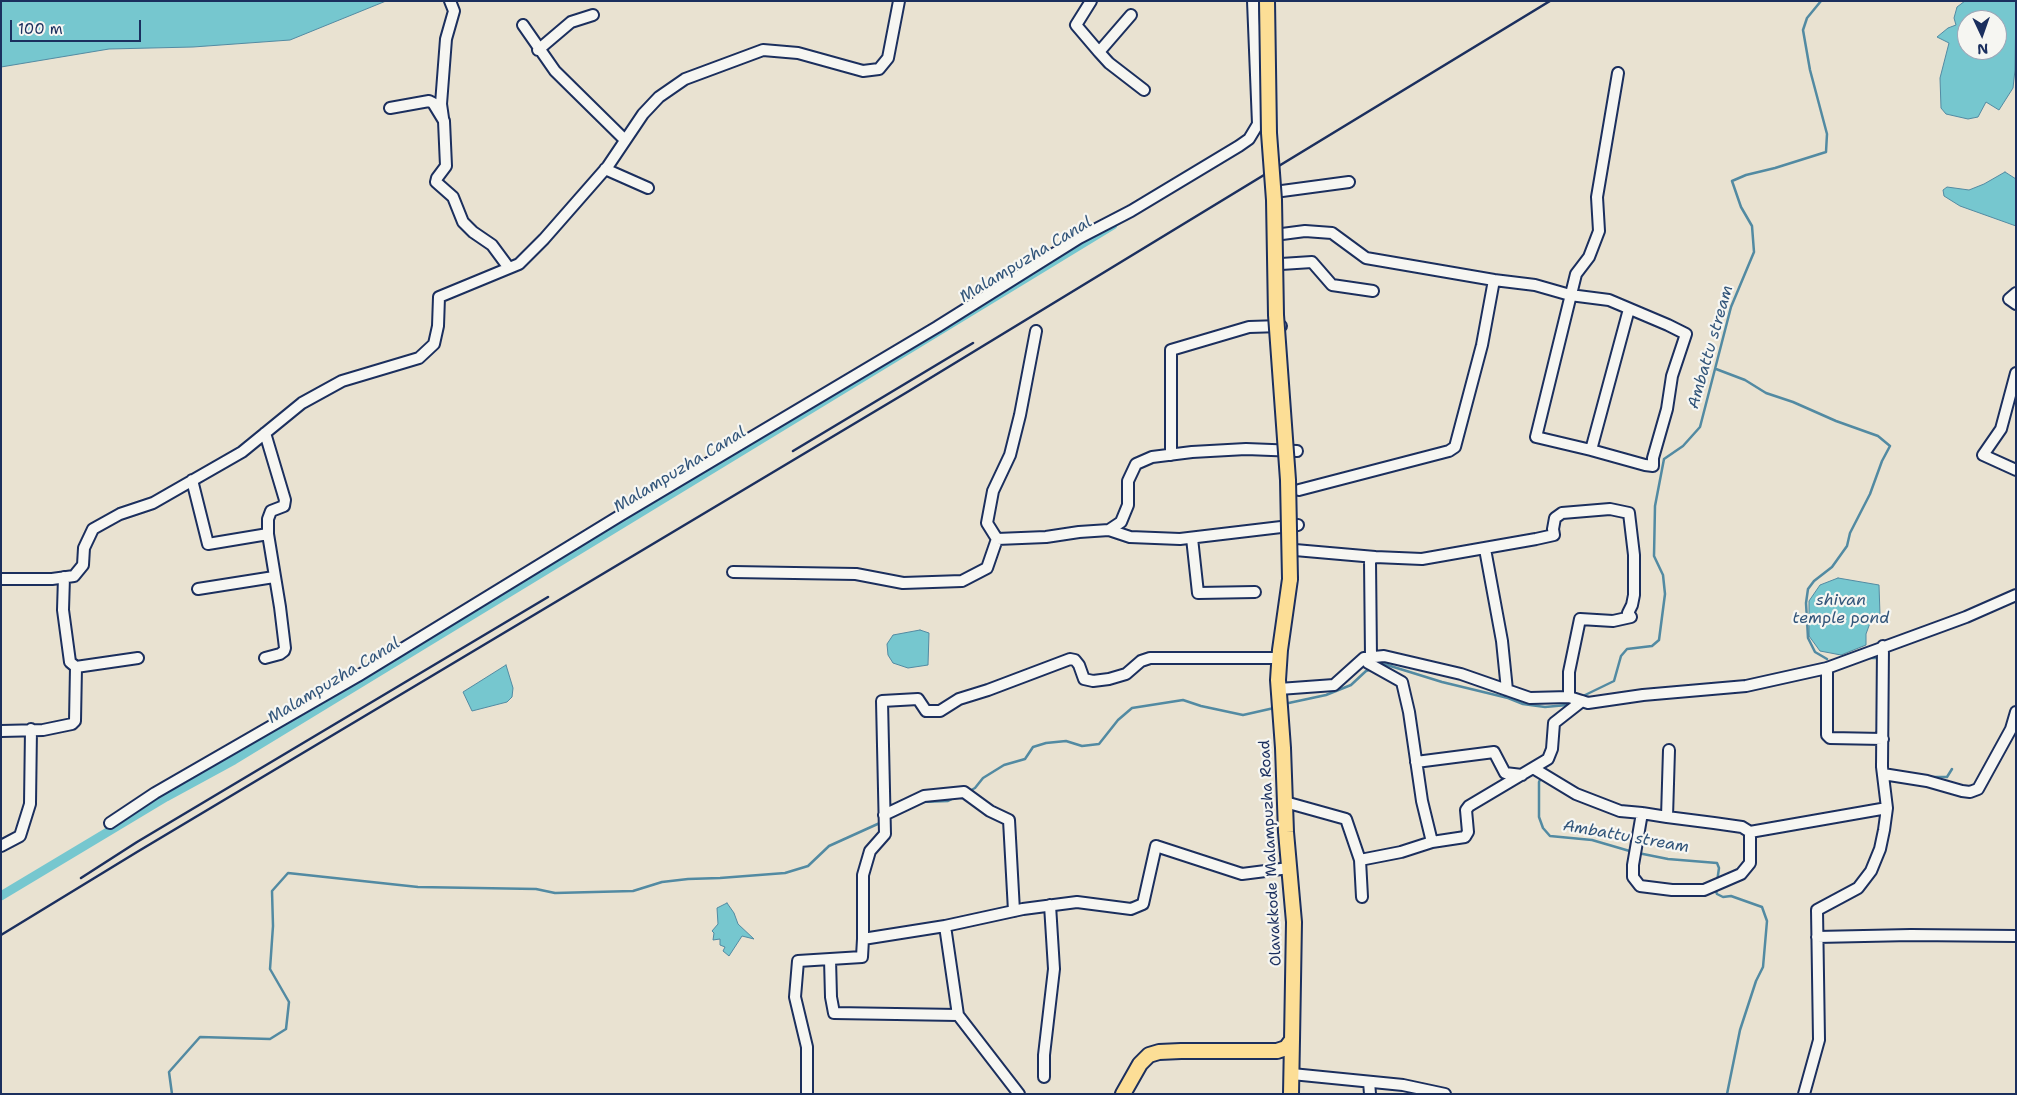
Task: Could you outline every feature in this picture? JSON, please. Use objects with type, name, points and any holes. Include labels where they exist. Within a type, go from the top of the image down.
[{"type":"main road","name":"Olavakkode Malampuzha Road","points":[[1267,1],[1269,134],[1274,200],[1276,315],[1288,480],[1290,579],[1279,658],[1285,802],[1294,922],[1291,1094]]},
{"type":"main road","points":[[1123,1094],[1140,1064],[1149,1055],[1159,1052],[1181,1051],[1277,1051],[1286,1048],[1292,1040]]},
{"type":"street","points":[[450,1],[454,12],[446,38],[442,104],[446,166],[436,178],[436,182],[453,197],[463,222],[473,232],[492,245],[509,268]]},
{"type":"street","points":[[1,579],[64,578],[74,576],[83,565],[84,548],[92,529],[120,514],[153,503],[242,452],[302,403],[342,381],[419,358],[434,344],[438,326],[439,297],[519,264],[544,239],[605,169],[643,114],[659,97],[685,79],[763,50],[798,53],[863,71],[879,69],[888,58],[899,1]]},
{"type":"street","points":[[1091,1],[1076,26],[1109,63],[1144,90]]},
{"type":"street","points":[[110,823],[156,793],[358,676],[638,505],[937,327],[1079,238],[1131,211],[1249,139],[1256,129],[1257,107],[1253,1]]},
{"type":"street","points":[[538,50],[571,22],[593,15]]},
{"type":"street","points":[[1099,52],[1131,15]]},
{"type":"street","points":[[523,25],[538,50],[554,71],[625,140]]},
{"type":"street","points":[[1282,234],[1305,231],[1332,233],[1366,258],[1494,280],[1535,285],[1570,295],[1609,300],[1686,334],[1672,376],[1667,409],[1653,458],[1653,466],[1536,437],[1570,295],[1576,274],[1589,257],[1599,231],[1597,198],[1618,73]]},
{"type":"street","points":[[390,108],[429,101],[433,103],[444,121]]},
{"type":"street","points":[[1257,107],[1277,102]]},
{"type":"street","points":[[605,169],[648,188]]},
{"type":"street","points":[[1282,191],[1349,182]]},
{"type":"street","points":[[1281,264],[1312,262],[1332,285],[1372,291]]},
{"type":"street","points":[[1298,490],[1449,451],[1455,447],[1482,345],[1494,280]]},
{"type":"street","points":[[2016,293],[2009,299],[2016,304]]},
{"type":"street","points":[[1591,450],[1629,308]]},
{"type":"street","points":[[1171,454],[1171,350],[1249,328],[1281,326]]},
{"type":"street","points":[[997,539],[987,523],[993,491],[1010,455],[1020,415],[1036,331]]},
{"type":"street","points":[[2016,373],[2001,429],[1983,455],[2016,470]]},
{"type":"street","points":[[265,434],[284,500],[284,506],[271,511],[268,515],[268,534],[280,607],[284,648],[280,654],[265,658]]},
{"type":"street","points":[[1109,530],[1121,522],[1128,505],[1128,481],[1136,464],[1152,457],[1246,449],[1297,451]]},
{"type":"street","points":[[192,480],[208,544],[268,534]]},
{"type":"street","points":[[1296,550],[1422,559],[1554,535],[1555,518],[1562,513],[1610,509],[1629,513],[1634,555],[1634,595],[1628,613],[1631,617],[1613,621],[1580,619],[1569,672],[1570,697]]},
{"type":"street","points":[[997,539],[1046,537],[1109,530],[1130,537],[1180,539],[1298,525]]},
{"type":"street","points":[[1192,538],[1198,592],[1255,592]]},
{"type":"street","points":[[733,572],[856,574],[904,583],[962,581],[987,568],[997,539]]},
{"type":"street","points":[[1485,549],[1502,641],[1507,690]]},
{"type":"street","points":[[1375,557],[1370,560],[1367,659],[1380,671],[1402,682],[1409,712],[1422,801],[1432,842]]},
{"type":"street","points":[[198,589],[274,577]]},
{"type":"street","points":[[64,578],[62,610],[70,662],[76,667],[138,658]]},
{"type":"street","points":[[1280,699],[1334,685],[1367,659],[1384,656],[1461,674],[1530,698],[1570,697],[1588,703],[1644,695],[1746,686],[1827,668],[1966,617],[2016,595]]},
{"type":"street","points":[[1804,1094],[1819,1040],[1817,910],[1858,888],[1871,871],[1880,849],[1887,808],[1883,774],[1883,646]]},
{"type":"street","points":[[807,1094],[807,1047],[795,997],[798,961],[862,957],[863,875],[870,851],[885,834],[882,702],[918,699],[926,711],[940,711],[959,699],[1070,659],[1075,660],[1084,679],[1093,681],[1110,679],[1126,674],[1141,661],[1150,658],[1279,658]]},
{"type":"street","points":[[1,732],[31,729],[43,730],[72,724],[75,721],[76,667]]},
{"type":"street","points":[[1827,668],[1827,735],[1830,738],[1883,739]]},
{"type":"street","points":[[1360,860],[1432,842],[1466,837],[1468,832],[1466,810],[1469,806],[1522,775],[1539,771],[1552,749],[1554,723],[1582,701]]},
{"type":"street","points":[[1883,774],[1927,781],[1962,791],[1970,792],[1978,789],[2011,729],[2016,712]]},
{"type":"street","points":[[1,846],[20,836],[30,804],[31,729]]},
{"type":"street","points":[[1667,817],[1669,750]]},
{"type":"street","points":[[1416,762],[1494,752],[1505,773],[1522,775]]},
{"type":"street","points":[[1539,771],[1576,794],[1620,811],[1742,827],[1750,832],[1887,808]]},
{"type":"street","points":[[884,815],[924,796],[964,792],[976,799],[990,812],[1009,820],[1014,911]]},
{"type":"street","points":[[1285,802],[1346,819],[1360,860],[1362,897]]},
{"type":"street","points":[[1642,813],[1634,858],[1633,878],[1640,886],[1672,890],[1704,890],[1741,874],[1750,863],[1750,832]]},
{"type":"street","points":[[863,939],[945,926],[1050,905],[1077,902],[1131,909],[1143,904],[1156,846],[1242,874],[1289,868]]},
{"type":"street","points":[[1044,1077],[1044,1055],[1054,969],[1050,905]]},
{"type":"street","points":[[945,926],[958,1015],[1019,1094]]},
{"type":"street","points":[[1817,937],[1911,935],[2016,936]]},
{"type":"street","points":[[830,959],[831,997],[834,1013],[958,1015]]},
{"type":"street","points":[[1292,1074],[1403,1085],[1445,1094]]},
{"type":"street","points":[[1369,1082],[1370,1094]]},
{"type":"water","points":[[1,1],[386,1],[290,40],[193,47],[109,49],[1,67]]},
{"type":"water","points":[[1965,1],[2016,1],[2013,88],[1999,110],[1986,102],[1978,117],[1968,119],[1946,114],[1941,108],[1940,78],[1949,43],[1937,37],[1948,28],[1956,25],[1954,18],[1957,7]]},
{"type":"water","points":[[2005,172],[2016,179],[2016,226],[1960,206],[1944,196],[1943,190],[1947,187],[1969,190]]},
{"type":"water","name":"shivan temple pond","points":[[1838,578],[1879,585],[1880,615],[1870,623],[1866,634],[1866,645],[1841,655],[1820,651],[1809,636],[1809,601],[1820,585]]},
{"type":"water","points":[[920,630],[929,633],[928,665],[908,668],[893,663],[888,655],[887,644],[893,635]]},
{"type":"water","points":[[506,665],[513,688],[512,697],[507,702],[472,711],[463,692]]},
{"type":"water","points":[[727,903],[734,913],[738,924],[754,939],[742,936],[729,956],[723,951],[725,947],[720,945],[720,939],[713,940],[714,933],[712,931],[718,924],[717,908]]},
{"type":"waterway","name":"Ambattu stream","points":[[1581,697],[1614,681],[1621,656],[1627,649],[1652,646],[1659,640],[1665,594],[1663,575],[1654,556],[1655,506],[1664,459],[1683,446],[1700,427],[1731,307],[1754,252],[1752,226],[1741,207],[1732,181],[1746,175],[1826,152],[1827,134],[1810,70],[1803,30],[1807,18],[1821,1]]},
{"type":"waterway","name":"Malampuzha Canal","points":[[1,896],[166,797],[234,760],[1113,225]]},
{"type":"waterway","points":[[1716,369],[1745,380],[1766,393],[1878,436],[1890,446],[1882,461],[1870,494],[1850,533],[1847,546],[1832,567],[1814,581],[1808,589],[1806,603],[1808,638],[1815,652],[1827,659]]},
{"type":"waterway","points":[[1867,658],[1878,658],[1878,660]]},
{"type":"waterway","name":"Ambattu stream","points":[[1379,666],[1384,664],[1442,682],[1508,698],[1523,704],[1545,707],[1567,705],[1572,702]]},
{"type":"waterway","points":[[1284,704],[1326,695],[1351,685],[1366,671],[1372,669]]},
{"type":"waterway","points":[[968,792],[975,788],[983,778],[1004,765],[1025,759],[1033,747],[1046,743],[1066,741],[1082,746],[1099,744],[1118,720],[1132,708],[1183,700],[1243,715],[1274,708]]},
{"type":"waterway","points":[[1931,777],[1947,777],[1952,769]]},
{"type":"waterway","name":"Ambattu stream","points":[[1542,776],[1539,782],[1539,817],[1543,828],[1550,836],[1592,840],[1633,852]]},
{"type":"waterway","points":[[920,802],[948,801],[958,796]]},
{"type":"waterway","points":[[172,1094],[169,1072],[200,1037],[270,1039],[286,1029],[289,1002],[270,969],[273,926],[272,891],[288,873],[418,887],[536,889],[555,893],[633,891],[662,882],[785,873],[808,866],[829,846],[882,822]]},
{"type":"waterway","name":"Ambattu stream","points":[[1638,853],[1668,859],[1717,863],[1719,868],[1717,882]]},
{"type":"waterway","name":"Ambattu stream","points":[[1715,889],[1717,894],[1723,897],[1731,896],[1762,907],[1767,921],[1763,967],[1756,981],[1740,1030],[1727,1094]]},
{"type":"railway","points":[[1,935],[909,391],[1550,1]]},
{"type":"railway","points":[[793,451],[973,343]]},
{"type":"railway","points":[[81,878],[137,842],[548,597]]}]
